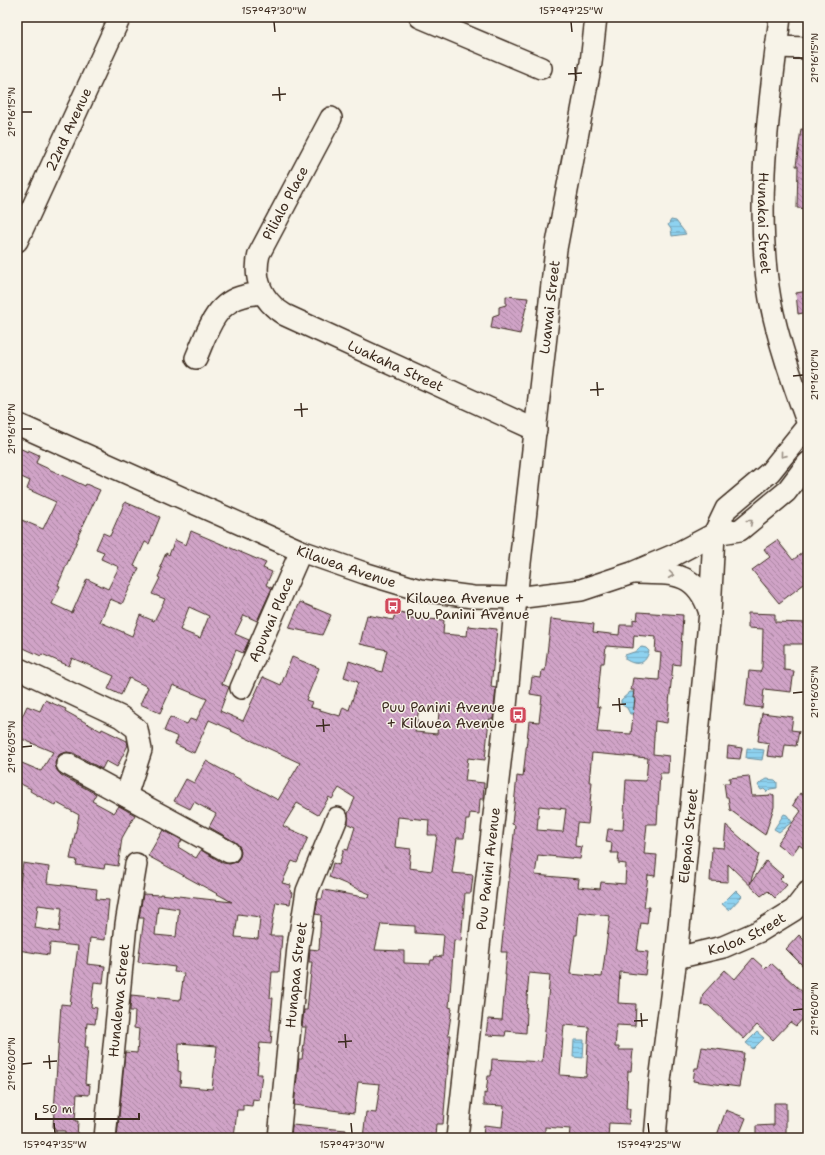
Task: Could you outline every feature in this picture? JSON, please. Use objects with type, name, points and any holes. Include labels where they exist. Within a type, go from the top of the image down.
[{"type":"street","points":[[420,17],[541,68]]},
{"type":"street","name":"Luawai Street","points":[[516,598],[556,249],[591,63],[596,17]]},
{"type":"street","name":"Hunakai Street","points":[[780,17],[766,142],[764,238],[770,298],[783,353],[808,424]]},
{"type":"street","name":"22nd Avenue","points":[[17,241],[116,18]]},
{"type":"street","points":[[776,47],[808,48]]},
{"type":"street","name":"Pilialo Place","points":[[262,293],[257,278],[257,262],[259,254],[331,118]]},
{"type":"street","points":[[196,358],[211,322],[223,306],[243,296],[262,293]]},
{"type":"street","name":"Luakaha Street","points":[[262,293],[272,306],[284,315],[536,430]]},
{"type":"street","points":[[783,353],[792,362],[808,370]]},
{"type":"street","name":"Kilauea Avenue","points":[[17,424],[301,551],[367,574],[420,590],[473,597],[516,598],[581,590],[632,573],[674,555],[714,534],[740,530],[786,492],[808,463]]},
{"type":"street","points":[[714,534],[726,509],[770,472],[808,424]]},
{"type":"street","points":[[786,492],[808,486]]},
{"type":"street","name":"Elepaio Street","points":[[655,1138],[660,1081],[676,958],[710,612],[714,534]]},
{"type":"street","name":"Apuwai Place","points":[[241,688],[301,551]]},
{"type":"street","points":[[632,573],[677,576],[693,582],[701,591],[710,612]]},
{"type":"street","name":"Puu Panini Avenue","points":[[457,1138],[504,728],[516,598]]},
{"type":"street","points":[[17,668],[121,717],[137,729],[141,750],[126,796]]},
{"type":"street","points":[[67,764],[229,852]]},
{"type":"street","name":"Hunapaa Street","points":[[279,1138],[298,947],[307,891],[337,818]]},
{"type":"street","name":"Hunalewa Street","points":[[105,1138],[125,932],[136,864]]},
{"type":"street","name":"Koloa Street","points":[[676,958],[723,947],[760,931],[794,910],[808,892]]},
{"type":"water","points":[[671,220],[676,221],[686,234],[672,236],[671,229],[668,225]]},
{"type":"water","points":[[642,647],[649,651],[646,659],[640,663],[633,663],[625,659],[625,655],[637,651]]},
{"type":"water","points":[[630,692],[634,692],[636,700],[633,714],[630,714],[627,708],[621,704],[621,700]]},
{"type":"water","points":[[747,748],[764,750],[762,760],[746,758]]},
{"type":"water","points":[[767,779],[775,780],[777,782],[777,788],[770,789],[767,792],[764,789],[761,790],[758,785]]},
{"type":"water","points":[[784,814],[787,815],[792,822],[779,832],[774,829]]},
{"type":"water","points":[[736,890],[742,896],[729,910],[722,904]]},
{"type":"water","points":[[757,1032],[764,1038],[753,1049],[746,1043]]},
{"type":"water","points":[[574,1040],[584,1040],[583,1058],[573,1057]]},
{"type":"building","points":[[801,129],[808,130],[808,209],[797,208],[798,166],[796,166]]},
{"type":"building","points":[[808,291],[808,312],[798,314],[796,293]]},
{"type":"building","points":[[506,296],[528,298],[520,334],[491,328],[493,316],[499,314],[499,307],[506,305]]},
{"type":"building","points":[[17,447],[39,455],[36,463],[85,486],[86,484],[100,490],[78,536],[52,604],[72,613],[87,579],[108,589],[119,567],[101,559],[104,552],[96,549],[103,533],[110,536],[125,502],[160,517],[149,544],[145,542],[134,566],[139,568],[122,604],[110,599],[100,622],[132,636],[140,615],[154,621],[165,599],[152,594],[160,578],[158,577],[162,568],[160,567],[166,553],[169,555],[175,540],[186,545],[191,531],[266,563],[263,568],[272,572],[266,585],[272,588],[257,621],[244,615],[235,634],[249,640],[243,653],[236,650],[222,684],[229,687],[220,711],[243,721],[263,677],[281,685],[292,657],[319,668],[306,700],[312,702],[310,707],[340,716],[343,707],[349,710],[358,682],[344,677],[349,661],[382,672],[387,650],[360,644],[367,615],[393,620],[396,611],[412,615],[411,618],[444,620],[443,634],[467,636],[468,626],[497,629],[491,687],[496,688],[493,719],[489,719],[485,760],[468,758],[465,781],[484,783],[483,799],[480,799],[479,814],[470,813],[469,820],[466,820],[464,838],[457,838],[452,873],[473,875],[471,893],[465,893],[461,941],[454,940],[449,1007],[452,1008],[448,1035],[451,1035],[447,1065],[443,1124],[436,1124],[435,1138],[363,1138],[366,1112],[376,1113],[380,1084],[358,1082],[354,1113],[294,1105],[299,1059],[302,1059],[306,1027],[302,1027],[304,1010],[307,1010],[312,962],[309,962],[310,949],[319,950],[321,915],[315,914],[318,899],[322,899],[324,890],[369,898],[370,894],[329,877],[333,863],[339,865],[344,849],[348,850],[355,827],[348,824],[348,814],[355,798],[339,788],[332,799],[329,797],[318,815],[297,803],[283,826],[308,837],[297,863],[292,861],[282,883],[291,885],[290,892],[292,892],[290,904],[276,902],[270,936],[282,936],[279,972],[272,972],[270,998],[273,998],[270,1031],[272,1031],[271,1044],[260,1043],[257,1074],[262,1074],[259,1100],[253,1099],[252,1106],[243,1105],[243,1110],[237,1110],[234,1138],[117,1138],[125,1052],[137,1053],[139,1029],[134,1028],[135,1011],[130,1011],[131,995],[180,1000],[184,973],[174,972],[175,967],[138,962],[144,918],[139,918],[143,894],[160,894],[232,902],[148,856],[163,830],[182,840],[178,847],[196,858],[201,850],[223,863],[230,864],[236,862],[240,857],[241,852],[239,846],[235,842],[209,827],[216,814],[194,802],[190,809],[174,801],[186,779],[194,783],[206,761],[278,800],[300,763],[209,720],[194,753],[175,744],[178,737],[164,731],[170,717],[187,724],[190,719],[196,721],[207,699],[173,685],[160,713],[140,704],[148,687],[129,678],[121,695],[108,689],[114,676],[72,658],[69,666],[42,654],[41,656],[17,645],[17,518],[43,529],[56,502],[27,489],[30,481],[17,475]],"holes":[[[189,607],[209,616],[200,638],[180,630]],[[419,708],[439,712],[437,734],[415,732]],[[398,817],[429,820],[428,835],[437,835],[432,871],[409,868],[411,849],[395,847]],[[158,906],[179,909],[176,937],[155,935]],[[238,914],[260,917],[258,939],[235,937]],[[381,924],[415,926],[415,933],[444,935],[442,957],[435,956],[434,960],[431,960],[430,964],[404,963],[404,951],[375,950]],[[179,1043],[217,1046],[212,1089],[180,1086],[181,1072],[178,1071]]]},
{"type":"building","points":[[777,540],[793,560],[808,548],[808,581],[779,603],[752,570],[770,557],[764,549]]},
{"type":"building","points":[[300,602],[331,615],[322,635],[289,628]]},
{"type":"building","points":[[638,612],[683,615],[680,665],[673,664],[667,723],[655,721],[653,754],[669,756],[668,773],[660,773],[657,824],[647,824],[644,854],[657,855],[655,876],[648,875],[644,907],[649,907],[647,924],[641,923],[637,951],[648,952],[645,975],[620,972],[618,1003],[636,1004],[635,1026],[617,1025],[615,1047],[619,1047],[619,1050],[633,1050],[631,1071],[628,1071],[626,1109],[630,1109],[629,1124],[609,1123],[608,1138],[569,1138],[570,1129],[545,1127],[545,1138],[483,1138],[484,1125],[502,1127],[504,1106],[484,1105],[484,1093],[486,1094],[488,1076],[491,1076],[492,1059],[542,1062],[550,975],[529,973],[526,1033],[506,1031],[505,1036],[486,1035],[488,1019],[502,1020],[507,952],[501,952],[515,825],[512,824],[517,776],[523,777],[529,721],[539,722],[542,696],[530,694],[532,677],[541,678],[542,670],[545,671],[551,619],[594,624],[593,632],[619,635],[620,625],[633,625],[633,619],[637,620]],"holes":[[[634,635],[656,637],[655,652],[661,653],[659,680],[633,678],[631,690],[634,690],[633,698],[635,698],[631,734],[597,732],[600,707],[597,706],[601,663],[604,663],[606,646],[633,648]],[[592,753],[648,758],[646,781],[626,780],[623,830],[608,829],[606,842],[612,843],[611,853],[619,853],[618,863],[626,864],[625,884],[601,882],[600,889],[578,887],[579,879],[535,875],[538,855],[580,859],[582,847],[575,846],[577,823],[588,824],[592,782],[589,782]],[[539,806],[566,809],[563,832],[537,830]],[[579,912],[610,916],[602,977],[570,974],[575,935],[577,935]],[[564,1025],[589,1027],[586,1077],[560,1075]]]},
{"type":"building","points":[[748,613],[775,614],[775,622],[807,623],[806,644],[784,644],[784,670],[794,671],[791,692],[764,689],[762,708],[745,706],[749,671],[760,672],[762,667],[763,629],[748,628]]},
{"type":"building","points":[[45,700],[66,709],[65,711],[101,731],[102,729],[127,741],[128,745],[117,767],[106,761],[102,769],[73,753],[67,752],[60,754],[56,759],[55,764],[61,775],[96,794],[92,801],[114,813],[119,806],[135,815],[122,838],[118,866],[105,864],[104,869],[76,865],[77,860],[70,859],[79,815],[57,803],[56,806],[30,791],[31,789],[17,782],[17,761],[41,771],[53,752],[17,737],[17,728],[27,706],[40,711]]},
{"type":"building","points":[[762,713],[793,717],[791,730],[799,731],[796,746],[785,745],[783,758],[767,756],[769,743],[758,741]]},
{"type":"building","points":[[728,746],[742,748],[740,759],[727,758]]},
{"type":"building","points":[[749,776],[752,796],[774,795],[774,807],[765,835],[730,810],[728,797],[726,797],[724,783],[730,783],[729,778]]},
{"type":"building","points":[[800,793],[808,798],[808,851],[799,845],[792,855],[777,844],[801,811],[793,805]]},
{"type":"building","points":[[726,825],[759,854],[750,884],[766,861],[783,876],[780,879],[787,885],[775,898],[768,891],[761,896],[728,864],[728,882],[710,881],[711,847],[724,848]]},
{"type":"building","points":[[23,863],[49,867],[47,883],[97,889],[96,899],[109,900],[105,940],[90,938],[87,964],[105,966],[103,983],[94,982],[91,1007],[97,1008],[95,1024],[87,1023],[85,1047],[88,1047],[85,1084],[90,1085],[89,1095],[77,1094],[75,1121],[78,1121],[77,1138],[65,1138],[65,1131],[55,1131],[55,1128],[53,1127],[61,1004],[70,1005],[78,946],[50,943],[49,955],[18,950],[17,903]],"holes":[[[38,905],[62,908],[59,932],[35,928]]]},
{"type":"building","points":[[799,935],[808,944],[808,971],[786,949]]},
{"type":"building","points":[[753,958],[765,969],[771,963],[807,996],[803,1001],[808,1006],[808,1013],[796,1026],[790,1022],[773,1040],[757,1025],[744,1039],[709,1006],[701,1005],[703,994],[725,970],[735,979]]},
{"type":"building","points":[[702,1047],[744,1053],[739,1087],[693,1081],[695,1068],[698,1068]]},
{"type":"building","points":[[774,1103],[786,1103],[786,1138],[756,1138],[756,1126],[774,1125]]},
{"type":"building","points":[[726,1110],[746,1118],[738,1138],[716,1138]]},
{"type":"building","points":[[292,1125],[346,1130],[345,1138],[291,1138]]},
{"type":"place","name":"Kilauea Avenue + Puu Panini Avenue","points":[[393,606]]},
{"type":"place","name":"Puu Panini Avenue + Kilauea Avenue","points":[[518,715]]}]
